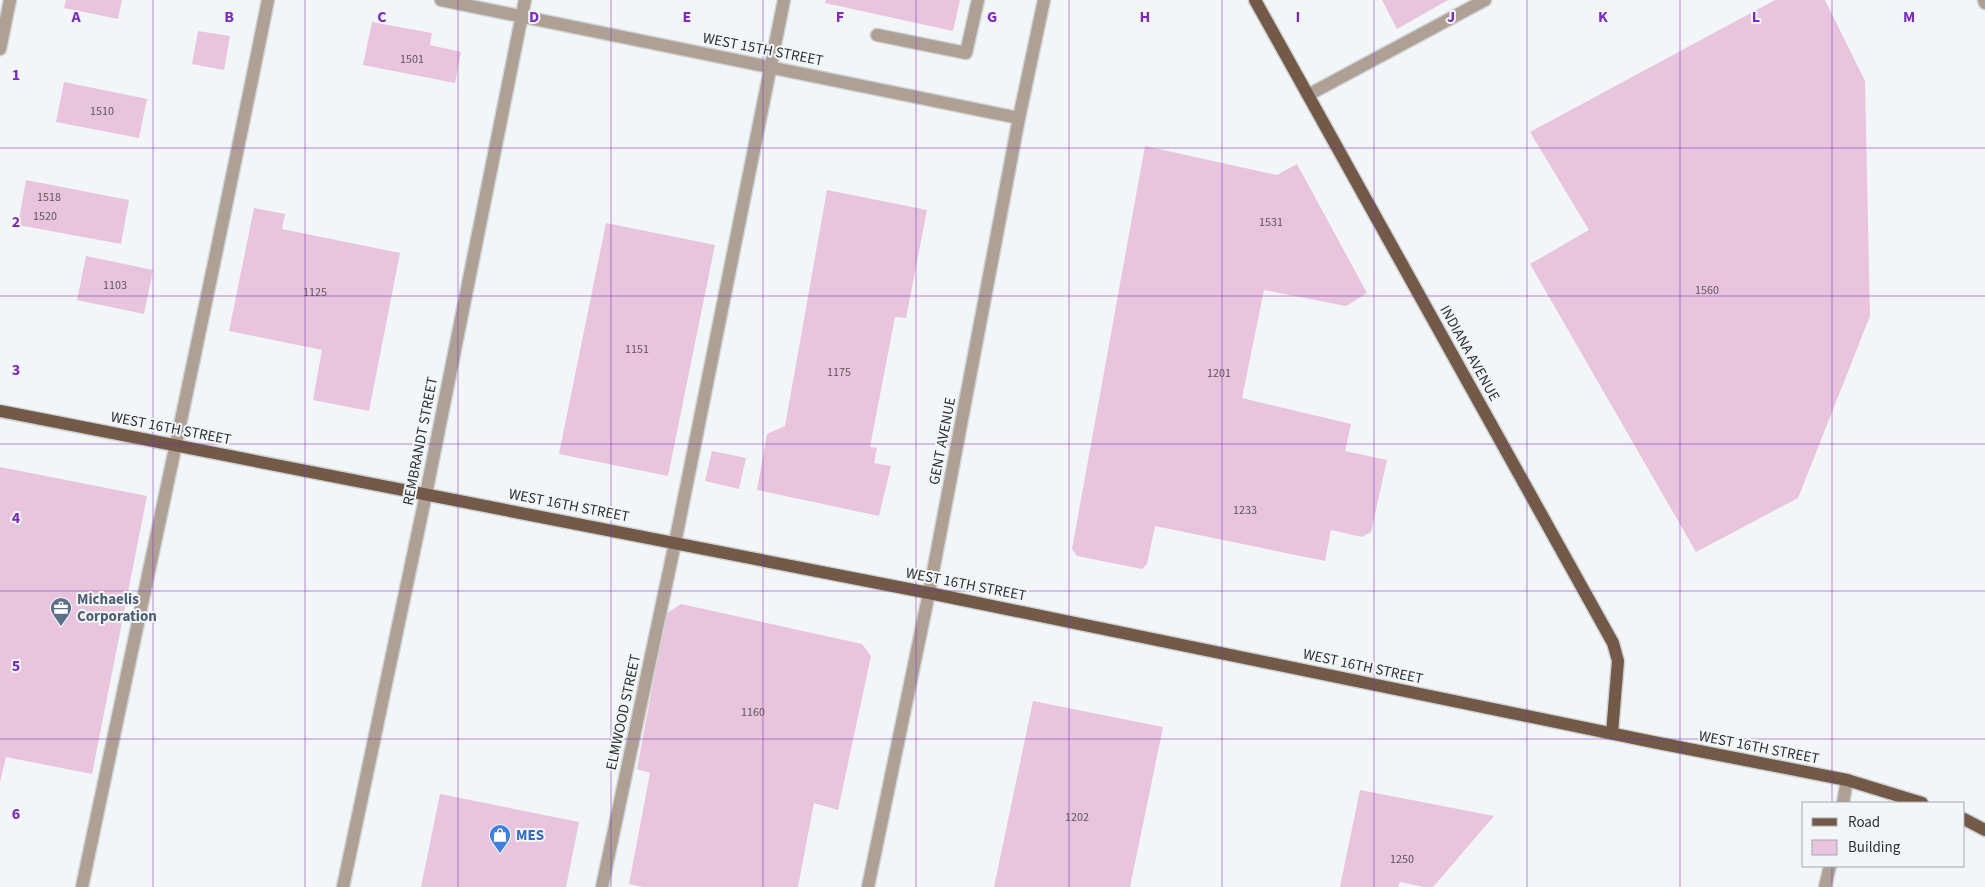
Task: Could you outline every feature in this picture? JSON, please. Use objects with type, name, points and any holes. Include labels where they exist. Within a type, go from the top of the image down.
[{"type":"main road","name":"INDIANA AVENUE","points":[[1255,0],[1612,643],[1618,661],[1612,733]]},
{"type":"main road","name":"WEST 16TH STREET","points":[[0,411],[929,593],[1847,780],[1919,802]]},
{"type":"main road","points":[[1965,820],[1985,830]]},
{"type":"street","points":[[0,49],[10,0]]},
{"type":"street","points":[[82,887],[164,496],[177,445],[268,0]]},
{"type":"street","name":"WEST 15TH STREET","points":[[441,0],[1019,118]]},
{"type":"street","name":"REMBRANDT STREET","points":[[343,887],[426,494],[525,0]]},
{"type":"street","points":[[770,67],[784,0]]},
{"type":"street","points":[[877,35],[966,53],[978,0]]},
{"type":"street","name":"GENT AVENUE","points":[[868,887],[929,593],[1019,118],[1044,0]]},
{"type":"street","points":[[1308,95],[1485,0]]},
{"type":"street","name":"ELMWOOD STREET","points":[[602,887],[675,543],[770,67]]},
{"type":"street","points":[[1843,802],[1847,780]]},
{"type":"street","points":[[1825,887],[1830,867]]},
{"type":"building","points":[[66,0],[122,0],[118,19],[64,8]]},
{"type":"building","points":[[826,0],[960,0],[953,31],[825,3]]},
{"type":"building","points":[[1382,0],[1448,0],[1397,29]]},
{"type":"building","points":[[1775,0],[1825,0],[1865,81],[1870,316],[1798,498],[1696,552],[1530,264],[1589,230],[1530,132]]},
{"type":"building","points":[[372,22],[432,33],[430,45],[461,52],[455,83],[363,65]]},
{"type":"building","points":[[198,31],[230,36],[224,70],[192,64]]},
{"type":"building","points":[[64,82],[147,99],[139,138],[56,122]]},
{"type":"building","points":[[1145,146],[1277,175],[1297,164],[1367,293],[1346,306],[1264,290],[1242,398],[1351,424],[1345,451],[1387,460],[1371,532],[1362,537],[1331,530],[1325,561],[1155,526],[1147,564],[1142,569],[1077,556],[1072,549]]},
{"type":"building","points":[[26,180],[129,200],[121,244],[18,225]]},
{"type":"building","points":[[827,190],[927,210],[906,318],[895,317],[870,447],[877,448],[874,463],[891,466],[879,516],[757,490],[767,434],[785,426]]},
{"type":"building","points":[[254,208],[285,214],[282,229],[400,253],[369,411],[313,400],[322,350],[229,331]]},
{"type":"building","points":[[606,223],[715,245],[668,476],[559,454]]},
{"type":"building","points":[[86,256],[153,270],[144,314],[77,300]]},
{"type":"building","points":[[712,451],[746,458],[739,489],[705,481]]},
{"type":"building","name":"Michaelis Corporation","points":[[0,467],[147,496],[92,774],[6,757],[0,782]]},
{"type":"building","points":[[681,604],[862,644],[871,656],[838,810],[814,803],[798,887],[643,887],[629,884],[650,773],[637,769],[666,614]]},
{"type":"building","points":[[1033,701],[1163,727],[1130,887],[994,887]]},
{"type":"building","points":[[1360,790],[1494,816],[1433,887],[1400,882],[1398,887],[1340,887]]},
{"type":"building","name":"MES","points":[[440,794],[579,822],[566,887],[421,887]]},
{"type":"place","name":"Michaelis Corporation","points":[[61,627]]},
{"type":"place","name":"MES","points":[[500,854]]}]
